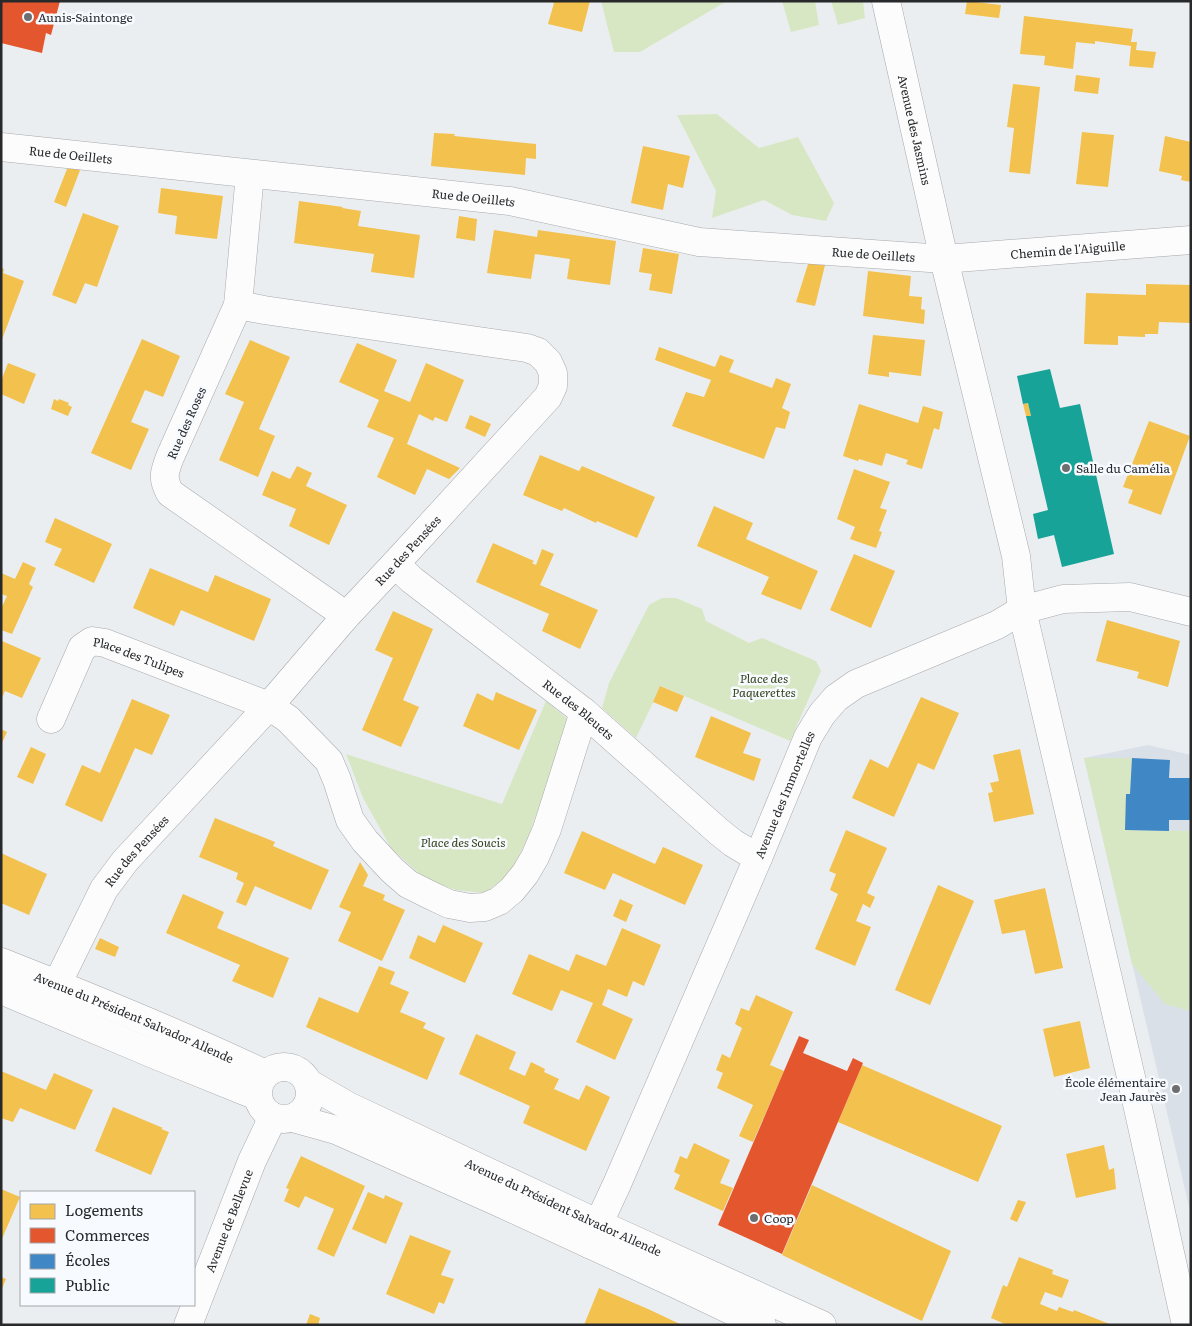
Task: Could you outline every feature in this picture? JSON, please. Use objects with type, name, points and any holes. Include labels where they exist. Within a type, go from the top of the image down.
[{"type":"street","name":"Avenue des Jasmins","points":[[886,1],[944,259],[1016,556],[1022,610],[1132,1080],[1186,1325]]},
{"type":"street","name":"Rue de Oeillets","points":[[1,147],[510,201],[699,242],[944,259]]},
{"type":"street","name":"Rue des Roses","points":[[250,174],[238,305],[170,457],[165,471],[165,483],[170,493],[346,616]]},
{"type":"street","name":"Chemin de l'Aiguille","points":[[944,259],[1191,240]]},
{"type":"street","name":"Rue des Pensées","points":[[57,984],[104,890],[124,861],[269,706],[346,616],[548,397],[553,386],[553,373],[548,362],[538,352],[527,348],[238,305]]},
{"type":"street","name":"Rue des Bleuets","points":[[395,564],[412,580],[584,712],[718,831],[733,843],[758,858]]},
{"type":"street","name":"Avenue des Immortelles","points":[[594,1234],[758,858],[808,737],[822,714],[836,698],[856,684],[997,625],[1022,610],[1063,599],[1130,597],[1191,612]]},
{"type":"street","name":"Place des Tulipes","points":[[51,719],[82,648],[92,641],[105,643],[269,706]]},
{"type":"street","points":[[269,706],[288,719],[329,761],[350,820],[365,841],[392,870],[408,884],[430,895],[449,904],[470,908],[485,907],[499,901],[512,890],[525,874],[535,857],[547,829],[584,712]]},
{"type":"street","name":"Avenue du Président Salvador Allende","points":[[1,962],[227,1056],[261,1085]]},
{"type":"street","name":"Avenue du Président Salvador Allende","points":[[1,990],[158,1056],[261,1085]]},
{"type":"street","points":[[284,1066],[294,1069],[302,1074],[308,1083],[310,1093],[308,1103],[302,1112],[283,1118],[265,1112],[259,1103],[261,1085],[274,1068],[284,1066]]},
{"type":"street","name":"Avenue du Président Salvador Allende","points":[[308,1083],[762,1325]]},
{"type":"street","name":"Avenue du Président Salvador Allende","points":[[283,1118],[345,1134],[498,1202],[594,1234],[822,1325]]},
{"type":"street","name":"Avenue de Bellevue","points":[[188,1325],[252,1161],[283,1118]]},
{"type":"shaded area","name":"École élémentaire Jean Jaurès","points":[[1148,745],[1191,755],[1191,1215],[1084,758]]},
{"type":"green space","points":[[601,1],[727,1],[640,52],[614,52]]},
{"type":"green space","points":[[782,1],[815,1],[819,25],[791,32]]},
{"type":"green space","points":[[831,1],[863,1],[865,18],[838,25]]},
{"type":"green space","points":[[717,114],[759,148],[798,137],[834,203],[826,221],[792,215],[764,200],[712,218],[716,191],[677,115]]},
{"type":"green space","name":"Place des Paquerettes","points":[[662,598],[676,598],[702,609],[706,621],[749,643],[762,638],[816,661],[821,671],[790,741],[661,686],[636,738],[602,708],[609,683],[649,605]]},
{"type":"green space","name":"Place des Soucis","points":[[546,701],[571,722],[528,837],[509,876],[484,893],[456,890],[425,879],[391,848],[363,798],[346,754],[502,804]]},
{"type":"green space","points":[[1084,758],[1132,758],[1125,830],[1190,831],[1191,1011],[1165,1004],[1132,964]]},
{"type":"building: Logements","points":[[550,1],[590,1],[582,32],[548,24],[554,3]]},
{"type":"building: Logements","points":[[967,1],[1001,5],[999,18],[965,14]]},
{"type":"building: Logements","points":[[1024,16],[1133,29],[1131,42],[1137,42],[1136,50],[1156,52],[1153,68],[1129,66],[1131,46],[1095,41],[1095,44],[1076,42],[1073,69],[1044,65],[1045,56],[1020,54]]},
{"type":"building: Logements","points":[[1076,75],[1100,78],[1098,94],[1074,91]]},
{"type":"building: Logements","points":[[1013,84],[1040,87],[1030,174],[1009,172],[1014,128],[1007,127]]},
{"type":"building: Logements","points":[[1082,132],[1114,135],[1108,187],[1076,184]]},
{"type":"building: Logements","points":[[434,133],[536,144],[536,159],[526,158],[525,175],[431,166]]},
{"type":"building: Logements","points":[[1165,136],[1191,142],[1191,182],[1181,180],[1182,176],[1159,171]]},
{"type":"building: Logements","points":[[643,146],[690,156],[683,188],[668,184],[663,210],[631,203]]},
{"type":"building: Logements","points":[[69,164],[82,165],[66,207],[54,202]]},
{"type":"building: Logements","points":[[161,188],[223,196],[217,239],[175,234],[177,216],[158,213]]},
{"type":"building: Logements","points":[[299,201],[361,211],[358,226],[420,235],[414,278],[371,272],[374,254],[294,243]]},
{"type":"building: Logements","points":[[83,213],[119,226],[97,287],[85,283],[76,304],[52,295]]},
{"type":"building: Logements","points":[[459,216],[477,219],[475,241],[456,238]]},
{"type":"building: Logements","points":[[494,230],[537,237],[538,230],[616,241],[610,285],[567,279],[570,259],[535,254],[531,279],[487,273]]},
{"type":"building: Logements","points":[[643,248],[679,254],[672,294],[649,290],[652,274],[639,272]]},
{"type":"building: Logements","points":[[810,258],[826,261],[815,306],[796,302]]},
{"type":"building: Logements","points":[[1,268],[4,269],[3,273],[24,281],[1,342]]},
{"type":"building: Logements","points":[[868,271],[911,276],[909,296],[922,297],[921,309],[925,310],[924,324],[863,316]]},
{"type":"building: Logements","points":[[1146,284],[1191,285],[1191,323],[1159,322],[1158,334],[1145,334],[1145,337],[1118,336],[1118,345],[1084,344],[1086,293],[1146,295]]},
{"type":"building: Logements","points":[[873,335],[925,340],[921,376],[889,372],[889,377],[868,374]]},
{"type":"building: Logements","points":[[142,339],[180,356],[163,397],[145,390],[131,422],[149,429],[131,470],[91,453]]},
{"type":"building: Logements","points":[[250,340],[290,357],[259,429],[275,436],[258,477],[219,460],[244,402],[225,394]]},
{"type":"building: Logements","points":[[357,343],[397,360],[384,391],[410,402],[426,363],[464,380],[447,422],[435,417],[433,421],[419,414],[407,444],[460,468],[449,479],[427,469],[415,495],[377,477],[394,438],[367,427],[379,400],[339,382]]},
{"type":"building: Logements","points":[[659,347],[715,367],[720,355],[734,360],[729,372],[772,388],[776,378],[791,384],[782,408],[790,412],[785,429],[776,427],[764,459],[672,426],[686,392],[704,397],[711,380],[655,360]]},
{"type":"building: Logements","points":[[8,363],[36,374],[24,404],[1,394],[1,381]]},
{"type":"building: Logements","points":[[54,399],[69,403],[68,405],[72,407],[68,416],[51,409]]},
{"type":"building: Logements","points":[[1028,403],[1031,416],[1026,416],[1023,404]]},
{"type":"building: Logements","points":[[859,404],[918,423],[923,406],[943,412],[939,430],[934,428],[922,469],[906,464],[908,460],[886,453],[882,466],[843,456]]},
{"type":"building: Logements","points":[[470,415],[491,424],[485,437],[465,428]]},
{"type":"building: Logements","points":[[1149,421],[1190,436],[1161,515],[1128,503],[1133,490],[1123,487]]},
{"type":"building: Logements","points":[[540,455],[579,471],[582,466],[655,497],[637,538],[597,521],[596,523],[564,508],[562,511],[523,495]]},
{"type":"building: Logements","points":[[297,466],[312,473],[306,486],[347,505],[329,545],[289,526],[296,509],[262,495],[272,471],[290,479]]},
{"type":"building: Logements","points":[[854,469],[890,482],[880,508],[887,510],[879,531],[882,532],[876,548],[850,539],[855,527],[837,519]]},
{"type":"building: Logements","points":[[714,506],[753,523],[746,539],[818,571],[801,610],[761,594],[769,577],[697,546]]},
{"type":"building: Logements","points":[[55,518],[112,544],[94,583],[54,565],[62,549],[45,542]]},
{"type":"building: Logements","points":[[493,543],[534,561],[532,563],[536,565],[542,549],[554,554],[540,585],[598,610],[580,649],[542,631],[549,614],[476,582]]},
{"type":"building: Logements","points":[[854,554],[895,571],[871,628],[830,610]]},
{"type":"building: Logements","points":[[23,562],[36,568],[29,584],[33,587],[12,634],[1,630],[1,609],[7,596],[1,594],[1,573],[15,579]]},
{"type":"building: Logements","points":[[150,568],[208,592],[215,575],[271,599],[254,641],[181,610],[174,626],[133,608]]},
{"type":"building: Logements","points":[[393,611],[433,629],[403,700],[419,707],[401,747],[362,730],[393,658],[375,650]]},
{"type":"building: Logements","points":[[1107,620],[1180,641],[1168,687],[1137,678],[1139,672],[1096,661]]},
{"type":"building: Logements","points":[[2,641],[41,658],[22,698],[5,691],[1,700]]},
{"type":"building: Logements","points":[[660,686],[684,696],[677,712],[653,702]]},
{"type":"building: Logements","points":[[496,692],[537,710],[519,750],[463,726],[477,693],[493,701]]},
{"type":"building: Logements","points":[[921,697],[959,713],[934,770],[918,763],[894,817],[852,798],[870,759],[888,768]]},
{"type":"building: Logements","points":[[132,699],[170,715],[152,755],[135,748],[102,822],[65,805],[82,765],[100,773]]},
{"type":"building: Logements","points":[[711,716],[751,733],[743,753],[761,759],[754,781],[695,757]]},
{"type":"building: Logements","points":[[1,729],[7,732],[1,745]]},
{"type":"building: Logements","points":[[31,747],[46,754],[33,784],[17,777]]},
{"type":"building: Logements","points":[[1020,749],[1034,814],[994,822],[988,793],[993,792],[990,783],[999,781],[993,755]]},
{"type":"building: Logements","points":[[215,818],[275,842],[273,846],[329,870],[311,910],[255,886],[246,906],[236,902],[244,883],[236,879],[238,873],[199,857]]},
{"type":"building: Logements","points":[[846,830],[887,848],[867,893],[875,897],[870,908],[863,904],[856,921],[871,927],[855,966],[815,949],[838,894],[830,890],[836,874],[829,871]]},
{"type":"building: Logements","points":[[582,831],[655,864],[663,847],[703,865],[685,905],[613,873],[605,890],[564,873]]},
{"type":"building: Logements","points":[[1,853],[47,874],[29,915],[1,903]]},
{"type":"building: Logements","points":[[360,862],[368,875],[363,886],[385,895],[383,900],[405,910],[382,961],[338,941],[351,912],[339,907]]},
{"type":"building: Logements","points":[[938,885],[974,901],[930,1005],[895,990]]},
{"type":"building: Logements","points":[[1045,888],[1063,968],[1035,974],[1025,930],[1002,934],[994,900]]},
{"type":"building: Logements","points":[[183,894],[224,912],[217,928],[289,958],[273,998],[232,981],[240,965],[166,933]]},
{"type":"building: Logements","points":[[620,899],[633,905],[626,922],[613,916]]},
{"type":"building: Logements","points":[[443,925],[483,943],[465,983],[409,958],[418,935],[435,943]]},
{"type":"building: Logements","points":[[622,928],[661,945],[644,986],[633,981],[627,997],[608,989],[602,1005],[633,1019],[615,1060],[576,1042],[593,1003],[561,990],[552,1011],[512,994],[529,954],[569,971],[576,954],[606,966]]},
{"type":"building: Logements","points":[[100,938],[119,947],[115,957],[95,949]]},
{"type":"building: Logements","points":[[379,966],[395,972],[390,984],[409,992],[400,1012],[426,1023],[423,1028],[445,1038],[427,1080],[306,1027],[319,997],[358,1013]]},
{"type":"building: Logements","points":[[756,995],[793,1012],[770,1065],[784,1071],[753,1142],[739,1136],[753,1105],[717,1088],[723,1073],[716,1070],[722,1054],[730,1058],[742,1028],[735,1024],[741,1008],[749,1011]]},
{"type":"building: Logements","points":[[1080,1021],[1090,1068],[1054,1077],[1043,1029]]},
{"type":"building: Logements","points":[[476,1034],[516,1052],[509,1069],[525,1076],[531,1062],[545,1069],[544,1072],[559,1079],[554,1089],[579,1100],[586,1085],[610,1097],[586,1151],[523,1123],[530,1106],[459,1074]]},
{"type":"building: Logements","points":[[862,1065],[1002,1126],[978,1182],[838,1122]]},
{"type":"building: Logements","points":[[1,1071],[46,1090],[54,1073],[93,1090],[75,1130],[20,1108],[13,1122],[1,1118]]},
{"type":"building: Logements","points":[[113,1107],[169,1132],[151,1175],[95,1151]]},
{"type":"building: Logements","points":[[694,1143],[730,1160],[720,1183],[733,1188],[723,1211],[674,1189],[680,1175],[674,1172],[680,1156],[687,1159]]},
{"type":"building: Logements","points":[[1104,1145],[1109,1170],[1114,1168],[1116,1189],[1076,1198],[1066,1154]]},
{"type":"building: Logements","points":[[301,1156],[365,1186],[334,1257],[317,1249],[334,1209],[305,1196],[299,1208],[284,1201],[289,1189],[286,1188]]},
{"type":"building: Logements","points":[[812,1185],[951,1251],[922,1321],[782,1255]]},
{"type":"building: Logements","points":[[1,1189],[20,1197],[1,1241]]},
{"type":"building: Logements","points":[[368,1192],[384,1199],[385,1195],[403,1203],[386,1244],[352,1229]]},
{"type":"building: Logements","points":[[1018,1200],[1026,1202],[1017,1222],[1010,1219]]},
{"type":"building: Logements","points":[[410,1235],[451,1251],[441,1275],[454,1279],[444,1304],[439,1302],[434,1314],[386,1294]]},
{"type":"building: Logements","points":[[1019,1257],[1053,1270],[1052,1274],[1069,1280],[1062,1298],[1045,1292],[1040,1304],[1057,1311],[1059,1307],[1073,1312],[1074,1310],[1112,1325],[1007,1325],[991,1318],[1003,1285],[1007,1287]]},
{"type":"building: Logements","points":[[1,1277],[6,1279],[1,1291]]},
{"type":"building: Logements","points":[[599,1288],[648,1309],[682,1325],[584,1325]]},
{"type":"building: Logements","points":[[310,1314],[320,1318],[318,1325],[306,1325]]},
{"type":"building: Commerces","name":"Aunis-Saintonge","points":[[1,1],[60,1],[51,35],[46,33],[42,53],[1,43]]},
{"type":"building: Commerces","points":[[799,1036],[809,1040],[803,1053],[847,1071],[853,1058],[863,1063],[782,1254],[718,1225]]},
{"type":"building: Écoles","points":[[1132,758],[1170,760],[1169,778],[1191,778],[1191,820],[1169,820],[1169,831],[1125,830],[1126,794],[1130,794]]},
{"type":"building: Public","name":"Salle du Camélia","points":[[1050,369],[1060,408],[1080,404],[1114,554],[1062,567],[1054,535],[1038,539],[1033,514],[1048,510],[1026,416],[1031,416],[1028,403],[1023,404],[1017,376]]},
{"type":"place","name":"Aunis-Saintonge","points":[[28,17]]},
{"type":"place","name":"Salle du Camélia","points":[[1066,468]]},
{"type":"place","name":"École élémentaire Jean Jaurès","points":[[1176,1089]]},
{"type":"place","name":"Coop","points":[[754,1218]]}]
